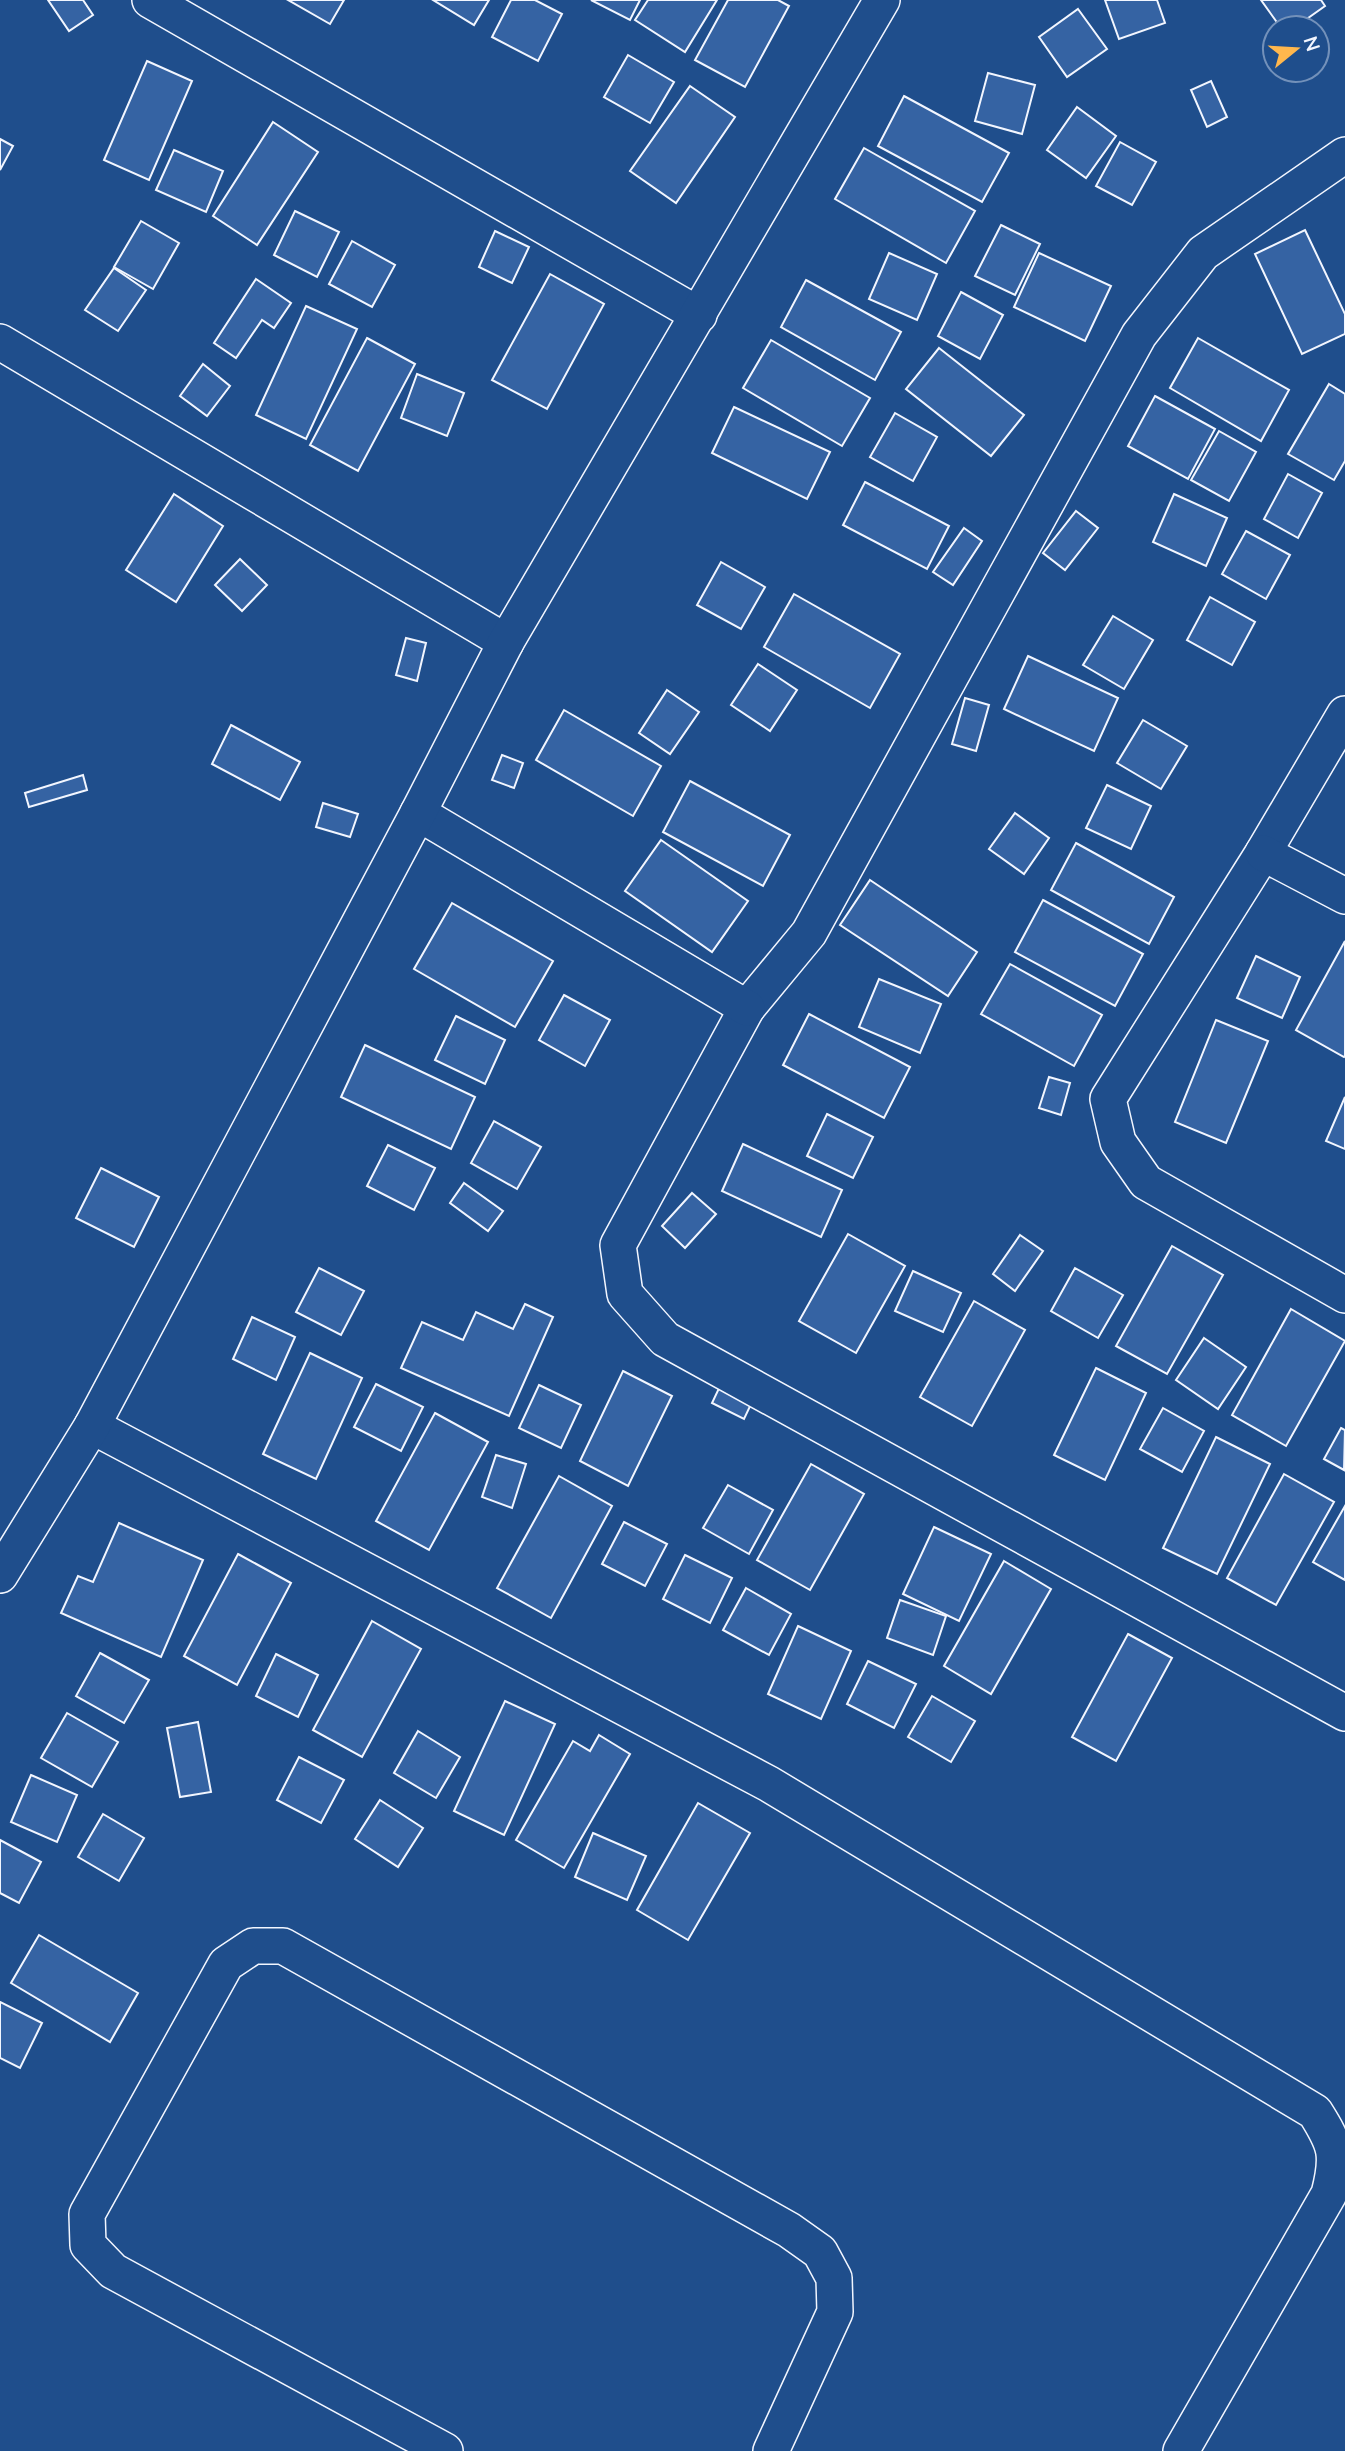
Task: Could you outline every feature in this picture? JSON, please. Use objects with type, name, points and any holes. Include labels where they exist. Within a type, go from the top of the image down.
[{"type":"street","points":[[150,0],[699,315]]},
{"type":"street","points":[[0,1575],[92,1426],[506,642],[882,0]]},
{"type":"street","points":[[1345,155],[1203,253],[1139,335],[809,933],[747,1009],[618,1245],[625,1294],[664,1339],[1345,1713]]},
{"type":"street","points":[[0,342],[506,642]]},
{"type":"street","points":[[1345,714],[1264,853],[1108,1099],[1118,1142],[1146,1182],[1345,1295]]},
{"type":"street","points":[[418,813],[747,1009]]},
{"type":"street","points":[[1264,853],[1345,896]]},
{"type":"street","points":[[92,1426],[769,1784],[1315,2112],[1331,2137],[1336,2166],[1329,2194],[1181,2451]]},
{"type":"street","points":[[446,2451],[113,2271],[88,2245],[87,2214],[93,2202],[226,1964],[253,1946],[283,1945],[777,2223],[820,2252],[834,2278],[835,2312],[771,2451]]},
{"type":"building","points":[[48,0],[83,0],[93,15],[69,31]]},
{"type":"building","points":[[288,0],[344,0],[330,24]]},
{"type":"building","points":[[433,0],[489,0],[474,25]]},
{"type":"building","points":[[511,0],[535,0],[562,14],[538,61],[492,37]]},
{"type":"building","points":[[591,0],[640,0],[630,20]]},
{"type":"building","points":[[648,0],[717,0],[685,52],[635,20]]},
{"type":"building","points":[[728,0],[778,0],[789,6],[745,87],[695,60]]},
{"type":"building","points":[[1105,0],[1157,0],[1165,23],[1119,39]]},
{"type":"building","points":[[1261,0],[1321,0],[1325,6],[1314,14],[1271,14]]},
{"type":"building","points":[[1078,9],[1107,49],[1067,77],[1039,37]]},
{"type":"building","points":[[628,55],[674,82],[650,123],[604,97]]},
{"type":"building","points":[[147,61],[192,81],[149,180],[104,160]]},
{"type":"building","points":[[988,73],[1035,85],[1022,134],[975,121]]},
{"type":"building","points":[[1211,81],[1227,117],[1207,127],[1191,90]]},
{"type":"building","points":[[690,86],[735,117],[676,203],[630,171]]},
{"type":"building","points":[[904,96],[1009,153],[982,202],[878,146]]},
{"type":"building","points":[[1077,107],[1116,136],[1086,178],[1047,150]]},
{"type":"building","points":[[273,122],[318,152],[257,245],[213,216]]},
{"type":"building","points":[[0,139],[13,146],[0,170]]},
{"type":"building","points":[[1120,142],[1156,162],[1132,205],[1096,186]]},
{"type":"building","points":[[864,148],[975,211],[946,263],[835,199]]},
{"type":"building","points":[[174,150],[223,171],[206,212],[156,190]]},
{"type":"building","points":[[295,211],[339,232],[317,277],[274,255]]},
{"type":"building","points":[[141,221],[179,243],[153,289],[114,267]]},
{"type":"building","points":[[1001,225],[1040,244],[1015,295],[975,276]]},
{"type":"building","points":[[1305,230],[1345,314],[1345,334],[1302,354],[1255,254]]},
{"type":"building","points":[[495,231],[529,247],[512,283],[479,267]]},
{"type":"building","points":[[352,241],[395,265],[372,307],[329,284]]},
{"type":"building","points":[[889,253],[937,274],[917,320],[869,299]]},
{"type":"building","points":[[1039,253],[1111,286],[1085,341],[1014,307]]},
{"type":"building","points":[[114,268],[146,290],[118,331],[85,310]]},
{"type":"building","points":[[550,274],[604,304],[547,409],[492,380]]},
{"type":"building","points":[[256,279],[291,303],[274,328],[262,320],[236,358],[214,343]]},
{"type":"building","points":[[806,280],[901,332],[875,380],[781,327]]},
{"type":"building","points":[[961,292],[1003,315],[980,359],[938,336]]},
{"type":"building","points":[[306,306],[357,329],[306,439],[256,415]]},
{"type":"building","points":[[367,338],[415,364],[358,471],[310,445]]},
{"type":"building","points":[[1198,338],[1289,390],[1261,441],[1170,388]]},
{"type":"building","points":[[771,340],[870,398],[842,446],[743,388]]},
{"type":"building","points":[[939,348],[1024,415],[991,456],[906,389]]},
{"type":"building","points":[[203,364],[230,386],[207,416],[180,396]]},
{"type":"building","points":[[417,374],[464,393],[447,436],[401,418]]},
{"type":"building","points":[[1329,384],[1345,394],[1345,461],[1334,480],[1288,454]]},
{"type":"building","points":[[1155,396],[1215,429],[1188,479],[1128,446]]},
{"type":"building","points":[[734,407],[830,452],[807,499],[712,453]]},
{"type":"building","points":[[895,413],[937,437],[913,481],[870,457]]},
{"type":"building","points":[[1219,431],[1256,452],[1229,501],[1191,480]]},
{"type":"building","points":[[1288,474],[1322,493],[1298,538],[1264,519]]},
{"type":"building","points":[[865,482],[949,526],[927,569],[843,525]]},
{"type":"building","points":[[174,494],[223,526],[176,602],[126,570]]},
{"type":"building","points":[[1174,494],[1227,518],[1206,566],[1153,542]]},
{"type":"building","points":[[1076,511],[1098,528],[1065,570],[1043,553]]},
{"type":"building","points":[[964,528],[982,541],[953,585],[933,572]]},
{"type":"building","points":[[1246,531],[1290,555],[1266,599],[1222,574]]},
{"type":"building","points":[[240,559],[267,585],[242,611],[215,585]]},
{"type":"building","points":[[721,562],[765,587],[741,629],[697,605]]},
{"type":"building","points":[[794,594],[900,654],[870,708],[764,647]]},
{"type":"building","points":[[1210,597],[1255,622],[1232,665],[1187,640]]},
{"type":"building","points":[[1113,616],[1153,640],[1124,689],[1083,665]]},
{"type":"building","points":[[406,638],[426,643],[417,681],[396,675]]},
{"type":"building","points":[[1028,656],[1118,698],[1094,751],[1004,709]]},
{"type":"building","points":[[758,664],[797,690],[770,731],[731,705]]},
{"type":"building","points":[[667,690],[699,712],[670,754],[639,733]]},
{"type":"building","points":[[965,698],[989,705],[976,751],[952,744]]},
{"type":"building","points":[[564,710],[661,766],[633,816],[536,760]]},
{"type":"building","points":[[1143,720],[1187,746],[1161,789],[1117,763]]},
{"type":"building","points":[[231,725],[300,762],[280,800],[212,764]]},
{"type":"building","points":[[502,755],[523,763],[514,788],[492,780]]},
{"type":"building","points":[[83,775],[87,790],[29,807],[25,793]]},
{"type":"building","points":[[690,781],[790,835],[763,886],[663,832]]},
{"type":"building","points":[[1107,785],[1151,806],[1131,849],[1086,828]]},
{"type":"building","points":[[323,803],[358,814],[350,837],[316,827]]},
{"type":"building","points":[[1015,813],[1049,838],[1024,874],[989,849]]},
{"type":"building","points":[[661,840],[748,901],[712,952],[625,891]]},
{"type":"building","points":[[1076,843],[1174,897],[1149,944],[1051,890]]},
{"type":"building","points":[[870,880],[977,952],[948,996],[840,925]]},
{"type":"building","points":[[1043,900],[1143,954],[1115,1006],[1015,952]]},
{"type":"building","points":[[452,903],[553,961],[515,1027],[414,969]]},
{"type":"building","points":[[1345,941],[1345,1056],[1344,1057],[1296,1030]]},
{"type":"building","points":[[1256,956],[1300,977],[1282,1018],[1237,998]]},
{"type":"building","points":[[1010,964],[1102,1015],[1074,1066],[981,1014]]},
{"type":"building","points":[[879,979],[941,1004],[920,1053],[859,1027]]},
{"type":"building","points":[[564,995],[610,1020],[585,1066],[539,1040]]},
{"type":"building","points":[[809,1014],[910,1067],[884,1118],[783,1065]]},
{"type":"building","points":[[456,1016],[505,1040],[485,1084],[435,1060]]},
{"type":"building","points":[[1216,1020],[1268,1041],[1226,1143],[1175,1122]]},
{"type":"building","points":[[365,1045],[475,1097],[451,1149],[341,1097]]},
{"type":"building","points":[[1049,1077],[1070,1083],[1061,1115],[1039,1108]]},
{"type":"building","points":[[1345,1097],[1345,1149],[1326,1141]]},
{"type":"building","points":[[827,1114],[873,1137],[853,1178],[807,1156]]},
{"type":"building","points":[[494,1121],[541,1147],[517,1189],[471,1163]]},
{"type":"building","points":[[743,1144],[842,1190],[821,1237],[722,1191]]},
{"type":"building","points":[[388,1145],[435,1168],[414,1210],[367,1186]]},
{"type":"building","points":[[101,1168],[159,1197],[134,1247],[76,1218]]},
{"type":"building","points":[[464,1183],[503,1211],[488,1231],[450,1203]]},
{"type":"building","points":[[692,1193],[716,1214],[685,1248],[662,1226]]},
{"type":"building","points":[[848,1234],[905,1266],[856,1353],[799,1321]]},
{"type":"building","points":[[1020,1235],[1043,1251],[1015,1291],[993,1274]]},
{"type":"building","points":[[1172,1246],[1223,1275],[1167,1374],[1116,1346]]},
{"type":"building","points":[[319,1268],[364,1291],[341,1335],[296,1312]]},
{"type":"building","points":[[1075,1268],[1123,1295],[1098,1338],[1051,1311]]},
{"type":"building","points":[[913,1271],[961,1293],[943,1332],[895,1311]]},
{"type":"building","points":[[974,1301],[1025,1330],[972,1426],[920,1397]]},
{"type":"building","points":[[525,1304],[553,1317],[509,1416],[401,1368],[422,1322],[463,1340],[476,1312],[513,1329]]},
{"type":"building","points":[[1291,1309],[1345,1341],[1286,1446],[1232,1415]]},
{"type":"building","points":[[252,1317],[295,1337],[276,1380],[233,1359]]},
{"type":"building","points":[[1204,1338],[1246,1367],[1218,1409],[1176,1380]]},
{"type":"building","points":[[310,1353],[362,1378],[316,1479],[263,1454]]},
{"type":"building","points":[[1096,1368],[1146,1393],[1105,1480],[1054,1455]]},
{"type":"building","points":[[623,1371],[672,1396],[628,1486],[580,1461]]},
{"type":"building","points":[[376,1384],[423,1407],[401,1451],[354,1427]]},
{"type":"building","points":[[721,1384],[753,1400],[744,1419],[712,1403]]},
{"type":"building","points":[[539,1385],[581,1405],[561,1448],[519,1428]]},
{"type":"building","points":[[1163,1408],[1204,1431],[1182,1472],[1140,1449]]},
{"type":"building","points":[[435,1413],[488,1442],[429,1550],[376,1521]]},
{"type":"building","points":[[1341,1428],[1345,1430],[1344,1470],[1324,1459]]},
{"type":"building","points":[[1216,1437],[1270,1464],[1217,1574],[1163,1548]]},
{"type":"building","points":[[496,1455],[526,1464],[512,1508],[482,1497]]},
{"type":"building","points":[[811,1464],[864,1494],[810,1590],[757,1560]]},
{"type":"building","points":[[1284,1474],[1334,1502],[1276,1605],[1227,1578]]},
{"type":"building","points":[[559,1476],[612,1506],[551,1618],[497,1588]]},
{"type":"building","points":[[728,1485],[773,1510],[749,1554],[703,1528]]},
{"type":"building","points":[[1345,1506],[1345,1580],[1313,1562]]},
{"type":"building","points":[[624,1522],[667,1544],[645,1586],[602,1564]]},
{"type":"building","points":[[119,1523],[203,1560],[161,1657],[61,1613],[78,1576],[93,1582]]},
{"type":"building","points":[[934,1527],[991,1554],[959,1621],[903,1594]]},
{"type":"building","points":[[238,1554],[291,1583],[237,1685],[184,1656]]},
{"type":"building","points":[[685,1555],[732,1578],[710,1623],[663,1599]]},
{"type":"building","points":[[1004,1561],[1051,1589],[991,1694],[944,1666]]},
{"type":"building","points":[[746,1588],[791,1614],[769,1655],[723,1630]]},
{"type":"building","points":[[900,1600],[946,1616],[933,1655],[887,1638]]},
{"type":"building","points":[[372,1621],[421,1649],[362,1757],[313,1730]]},
{"type":"building","points":[[798,1626],[851,1651],[821,1719],[768,1694]]},
{"type":"building","points":[[1128,1634],[1172,1658],[1116,1761],[1072,1737]]},
{"type":"building","points":[[100,1653],[149,1680],[124,1723],[76,1696]]},
{"type":"building","points":[[276,1654],[318,1675],[298,1717],[256,1696]]},
{"type":"building","points":[[868,1661],[916,1684],[894,1728],[847,1704]]},
{"type":"building","points":[[932,1696],[975,1721],[951,1762],[908,1737]]},
{"type":"building","points":[[505,1701],[555,1724],[504,1835],[454,1811]]},
{"type":"building","points":[[67,1713],[118,1742],[92,1787],[41,1758]]},
{"type":"building","points":[[198,1722],[211,1792],[180,1797],[167,1728]]},
{"type":"building","points":[[418,1731],[460,1757],[436,1798],[394,1773]]},
{"type":"building","points":[[599,1735],[630,1754],[564,1868],[516,1840],[573,1741],[590,1751]]},
{"type":"building","points":[[299,1757],[344,1780],[321,1823],[277,1800]]},
{"type":"building","points":[[31,1775],[77,1795],[57,1842],[11,1822]]},
{"type":"building","points":[[380,1800],[423,1828],[398,1867],[355,1839]]},
{"type":"building","points":[[698,1803],[750,1833],[688,1940],[637,1910]]},
{"type":"building","points":[[103,1814],[144,1838],[119,1881],[78,1857]]},
{"type":"building","points":[[593,1833],[646,1856],[627,1900],[575,1877]]},
{"type":"building","points":[[0,1840],[41,1862],[19,1903],[0,1893]]},
{"type":"building","points":[[39,1935],[138,1993],[110,2042],[11,1983]]},
{"type":"building","points":[[0,2002],[42,2023],[20,2068],[0,2058]]}]
